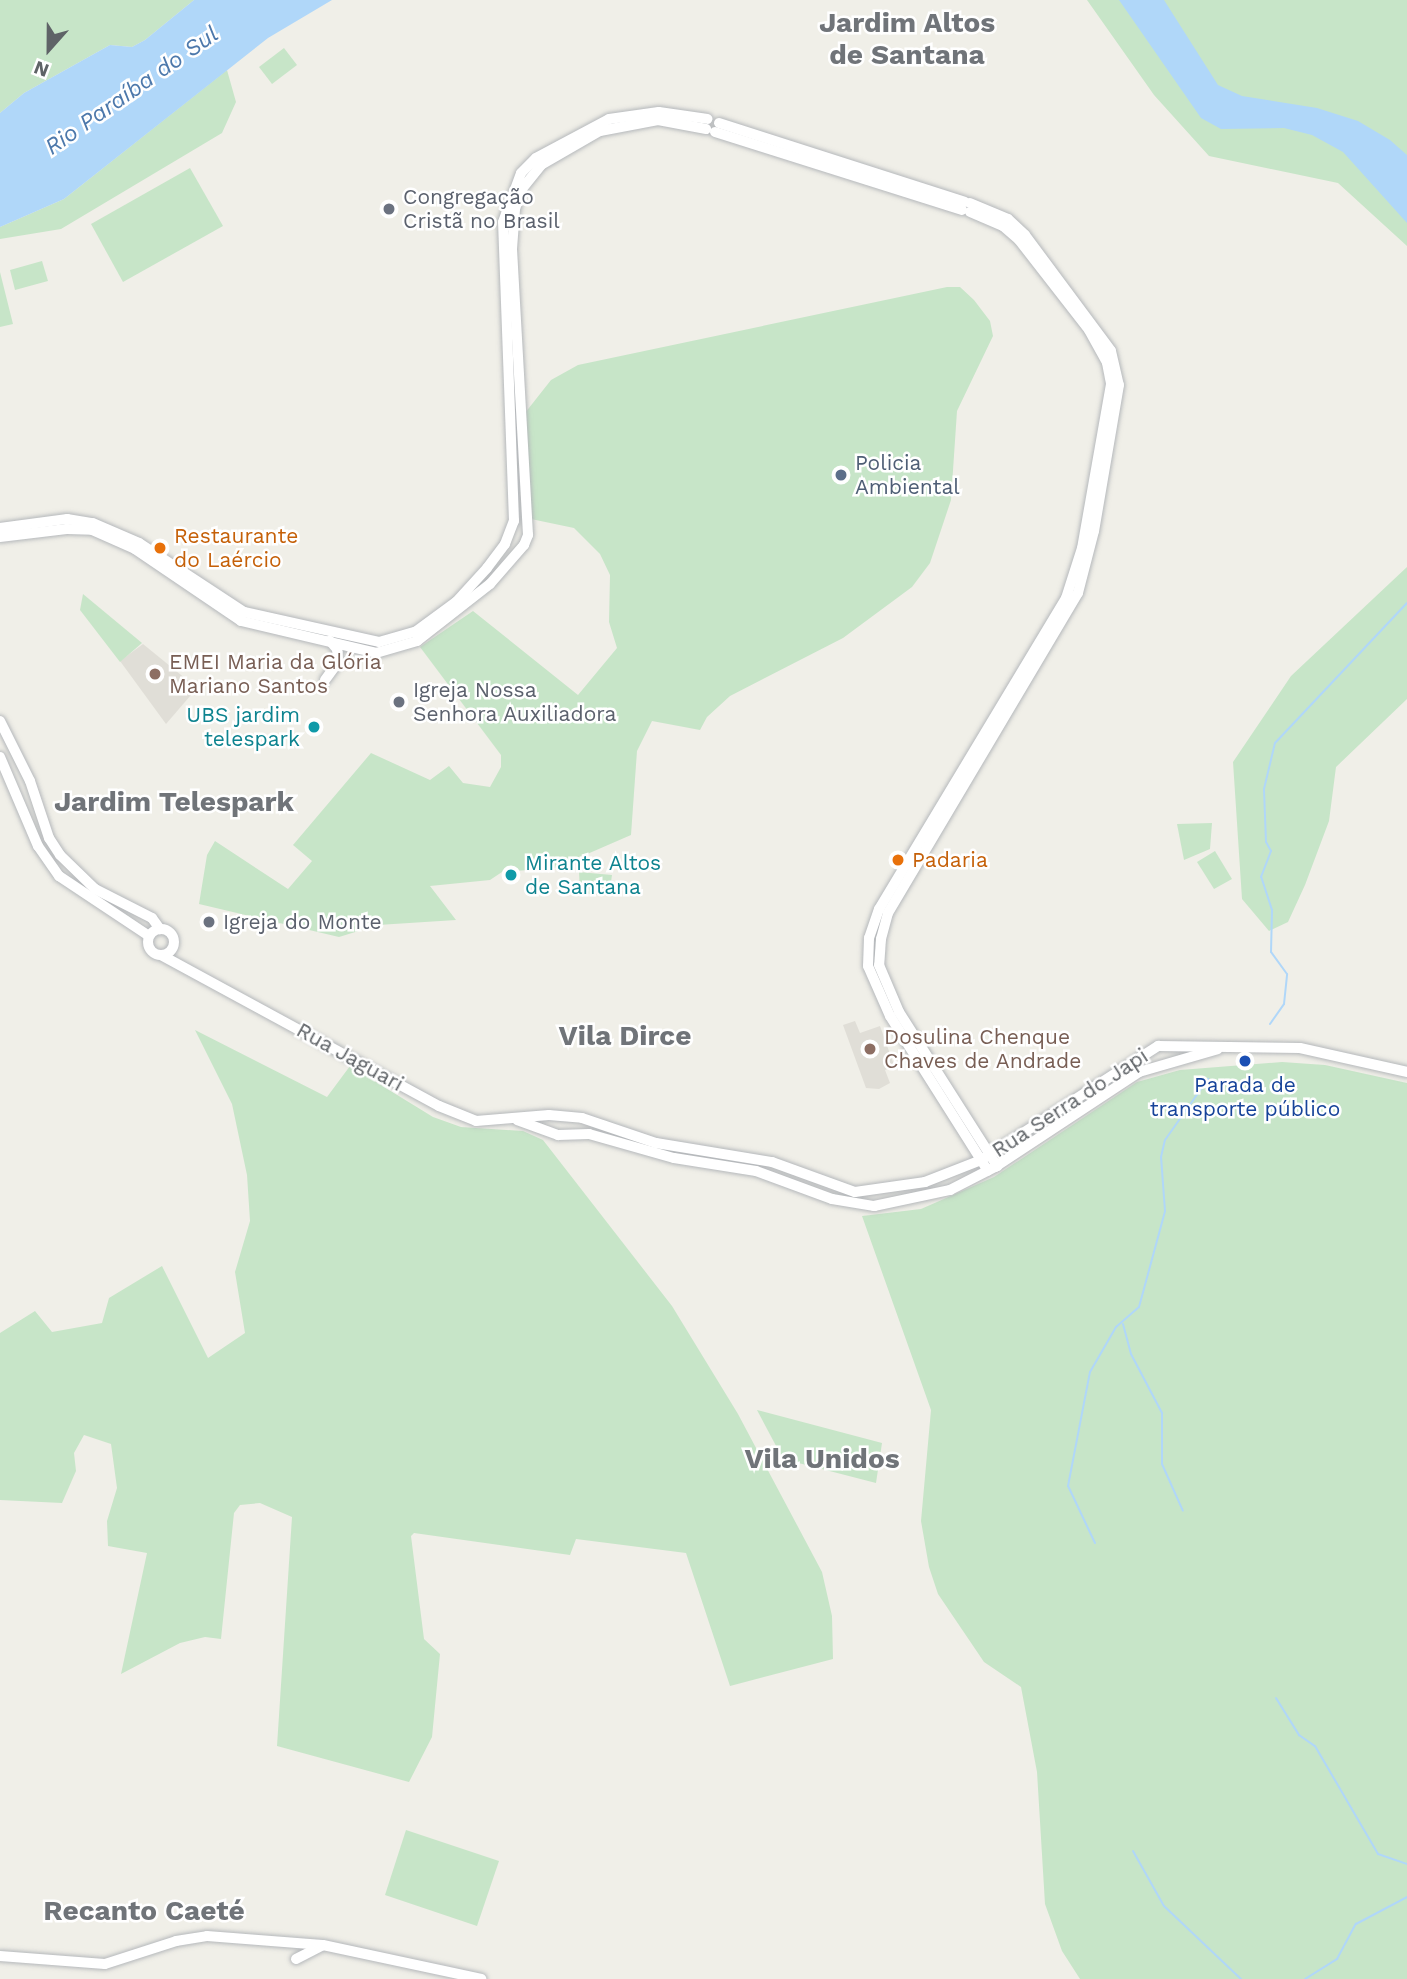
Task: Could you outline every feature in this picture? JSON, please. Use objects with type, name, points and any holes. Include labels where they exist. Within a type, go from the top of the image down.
[{"type":"street","points":[[0,528],[67,519],[93,523],[139,542],[244,612],[379,642],[425,626],[456,602],[505,544],[514,521],[503,222],[511,193],[536,158],[609,119],[659,112],[712,126],[1008,219],[1025,235],[1111,351],[1119,385],[1100,504],[1078,593],[888,913],[881,939],[883,981],[993,1168]]},
{"type":"street","points":[[0,537],[92,530],[135,549],[242,621],[376,653],[428,634],[490,584],[519,552],[528,535],[512,249],[515,209],[521,190],[541,165],[600,131],[658,120],[712,126]]},
{"type":"street","points":[[514,521],[528,522]]},
{"type":"street","points":[[505,544],[519,552]]},
{"type":"street","points":[[325,680],[338,662],[337,649],[330,641]]},
{"type":"street","points":[[0,721],[30,780],[49,838],[77,874],[95,889],[152,918],[160,929],[169,932],[174,942],[171,950],[161,955],[148,945],[149,936]]},
{"type":"street","points":[[0,757],[38,846],[60,876],[149,936]]},
{"type":"street","points":[[13,786],[23,788],[30,780]]},
{"type":"street","points":[[23,809],[31,803],[38,804]]},
{"type":"street","points":[[149,936],[160,929]]},
{"type":"street","name":"Rua Jaguari","points":[[171,950],[189,972]]},
{"type":"street","name":"Rua Jaguari","points":[[161,955],[439,1106],[476,1121],[562,1115],[582,1118],[656,1143],[772,1162],[816,1181]]},
{"type":"street","name":"Rua Serra do Japi","points":[[816,1181],[855,1192],[876,1192],[925,1182],[986,1158],[1158,1046],[1212,1045],[1218,1049]]},
{"type":"street","points":[[1218,1049],[1300,1048],[1407,1072]]},
{"type":"street","name":"Rua Serra do Japi","points":[[813,1192],[874,1206],[950,1190],[993,1168],[1139,1072],[1218,1049]]},
{"type":"street","points":[[558,1135],[562,1115]]},
{"type":"street","points":[[581,1134],[582,1118]]},
{"type":"street","name":"Rua Jaguari","points":[[517,1120],[558,1135],[581,1134],[674,1158],[767,1174],[813,1192]]},
{"type":"street","points":[[0,1956],[105,1964],[176,1941],[207,1936],[323,1945],[481,1979]]},
{"type":"street","points":[[296,1959],[323,1945]]},
{"type":"shaded area","name":"EMEI Maria da Glória Mariano Santos","points":[[143,644],[197,688],[166,724],[120,661]]},
{"type":"shaded area","name":"Dosulina Chenque Chaves de Andrade","points":[[855,1021],[860,1033],[880,1026],[894,1065],[885,1070],[890,1083],[879,1089],[866,1088],[843,1025]]},
{"type":"green space","points":[[0,0],[194,0],[145,40],[132,47],[110,45],[24,93],[0,113]]},
{"type":"green space","points":[[1087,0],[1407,0],[1407,246],[1338,183],[1209,156],[1154,95]]},
{"type":"green space","points":[[284,48],[297,65],[272,84],[259,67]]},
{"type":"green space","points":[[227,70],[236,102],[222,133],[61,229],[0,239],[0,227],[64,199]]},
{"type":"green space","points":[[190,168],[223,226],[123,282],[91,224]]},
{"type":"green space","points":[[42,261],[48,281],[15,290],[10,270]]},
{"type":"green space","points":[[0,272],[13,324],[0,327]]},
{"type":"green space","points":[[947,287],[960,287],[974,300],[990,321],[993,336],[957,411],[951,500],[930,563],[912,587],[843,638],[730,696],[707,717],[700,730],[652,721],[637,751],[631,835],[555,868],[502,872],[490,880],[430,886],[456,920],[378,925],[339,937],[199,904],[207,855],[215,841],[288,889],[312,861],[293,845],[371,753],[430,780],[449,766],[463,783],[490,787],[501,767],[501,755],[420,647],[473,611],[578,695],[617,648],[609,622],[610,575],[600,554],[574,528],[531,519],[525,413],[551,380],[578,365]]},
{"type":"green space","points":[[1407,567],[1407,699],[1336,767],[1329,821],[1305,885],[1288,922],[1269,931],[1242,899],[1233,762],[1291,676]]},
{"type":"green space","points":[[83,594],[142,643],[120,662],[80,610]]},
{"type":"green space","points":[[1212,823],[1210,849],[1184,860],[1177,824]]},
{"type":"green space","points":[[1215,851],[1232,879],[1214,889],[1197,862]]},
{"type":"green space","points":[[579,872],[612,875],[609,896],[580,893]]},
{"type":"green space","points":[[195,1030],[327,1097],[350,1066],[433,1117],[461,1127],[523,1131],[543,1140],[672,1306],[738,1414],[822,1572],[832,1616],[833,1659],[730,1686],[686,1553],[576,1539],[570,1555],[414,1533],[411,1536],[424,1639],[440,1654],[432,1737],[409,1782],[277,1746],[292,1517],[260,1503],[240,1505],[234,1513],[221,1639],[205,1637],[180,1643],[121,1674],[147,1553],[108,1546],[107,1521],[117,1488],[111,1444],[84,1435],[74,1453],[76,1471],[62,1503],[0,1500],[0,1333],[35,1311],[52,1332],[102,1323],[109,1298],[162,1266],[208,1358],[245,1333],[235,1272],[250,1221],[247,1175],[232,1104]]},
{"type":"green space","points":[[1282,1062],[1325,1065],[1407,1083],[1407,1979],[1080,1979],[1062,1951],[1045,1904],[1037,1772],[1021,1687],[984,1662],[938,1594],[929,1567],[921,1521],[931,1410],[862,1216],[921,1209],[994,1177],[1137,1082],[1180,1070]]},
{"type":"green space","points":[[757,1410],[882,1443],[876,1483],[783,1459]]},
{"type":"green space","points":[[406,1830],[499,1861],[477,1926],[385,1895]]},
{"type":"water","name":"Rio Paraíba do Sul","points":[[194,0],[332,0],[268,38],[64,199],[0,227],[0,113],[24,93],[110,45],[132,47],[145,40]]},
{"type":"water","points":[[1119,0],[1164,0],[1218,85],[1242,96],[1317,108],[1358,121],[1390,140],[1407,155],[1407,223],[1343,152],[1312,135],[1284,128],[1221,129],[1201,118]]},
{"type":"waterway","points":[[1270,1024],[1284,1004],[1287,974],[1271,952],[1272,910],[1261,877],[1271,851],[1266,842],[1264,789],[1275,743],[1407,603]]},
{"type":"waterway","points":[[1095,1543],[1068,1486],[1090,1372],[1116,1327],[1139,1307],[1165,1211],[1161,1157],[1165,1140],[1208,1079]]},
{"type":"waterway","points":[[1123,1324],[1131,1354],[1162,1413],[1162,1464],[1183,1511]]},
{"type":"waterway","points":[[1276,1698],[1299,1735],[1315,1746],[1378,1854],[1407,1864]]},
{"type":"waterway","points":[[1133,1851],[1164,1906],[1241,1979]]},
{"type":"waterway","points":[[1305,1979],[1337,1959],[1356,1924],[1407,1897]]},
{"type":"place","name":"Congregação Cristã no Brasil","points":[[389,209]]},
{"type":"place","name":"Policia Ambiental","points":[[841,475]]},
{"type":"place","name":"Restaurante do Laércio","points":[[160,548]]},
{"type":"place","name":"EMEI Maria da Glória Mariano Santos","points":[[155,674]]},
{"type":"place","name":"Igreja Nossa Senhora Auxiliadora","points":[[399,702]]},
{"type":"place","name":"UBS jardim telespark","points":[[314,727]]},
{"type":"place","name":"Padaria","points":[[898,860]]},
{"type":"place","name":"Mirante Altos de Santana","points":[[511,875]]},
{"type":"place","name":"Igreja do Monte","points":[[209,922]]},
{"type":"place","name":"Dosulina Chenque Chaves de Andrade","points":[[870,1049]]},
{"type":"place","name":"Parada de transporte público","points":[[1245,1061]]},
{"type":"district","name":"Jardim Altos de Santana","points":[[907,39]]},
{"type":"district","name":"Jardim Telespark","points":[[174,802]]},
{"type":"district","name":"Vila Dirce","points":[[625,1036]]},
{"type":"district","name":"Vila Unidos","points":[[822,1459]]},
{"type":"district","name":"Recanto Caeté","points":[[144,1911]]}]
